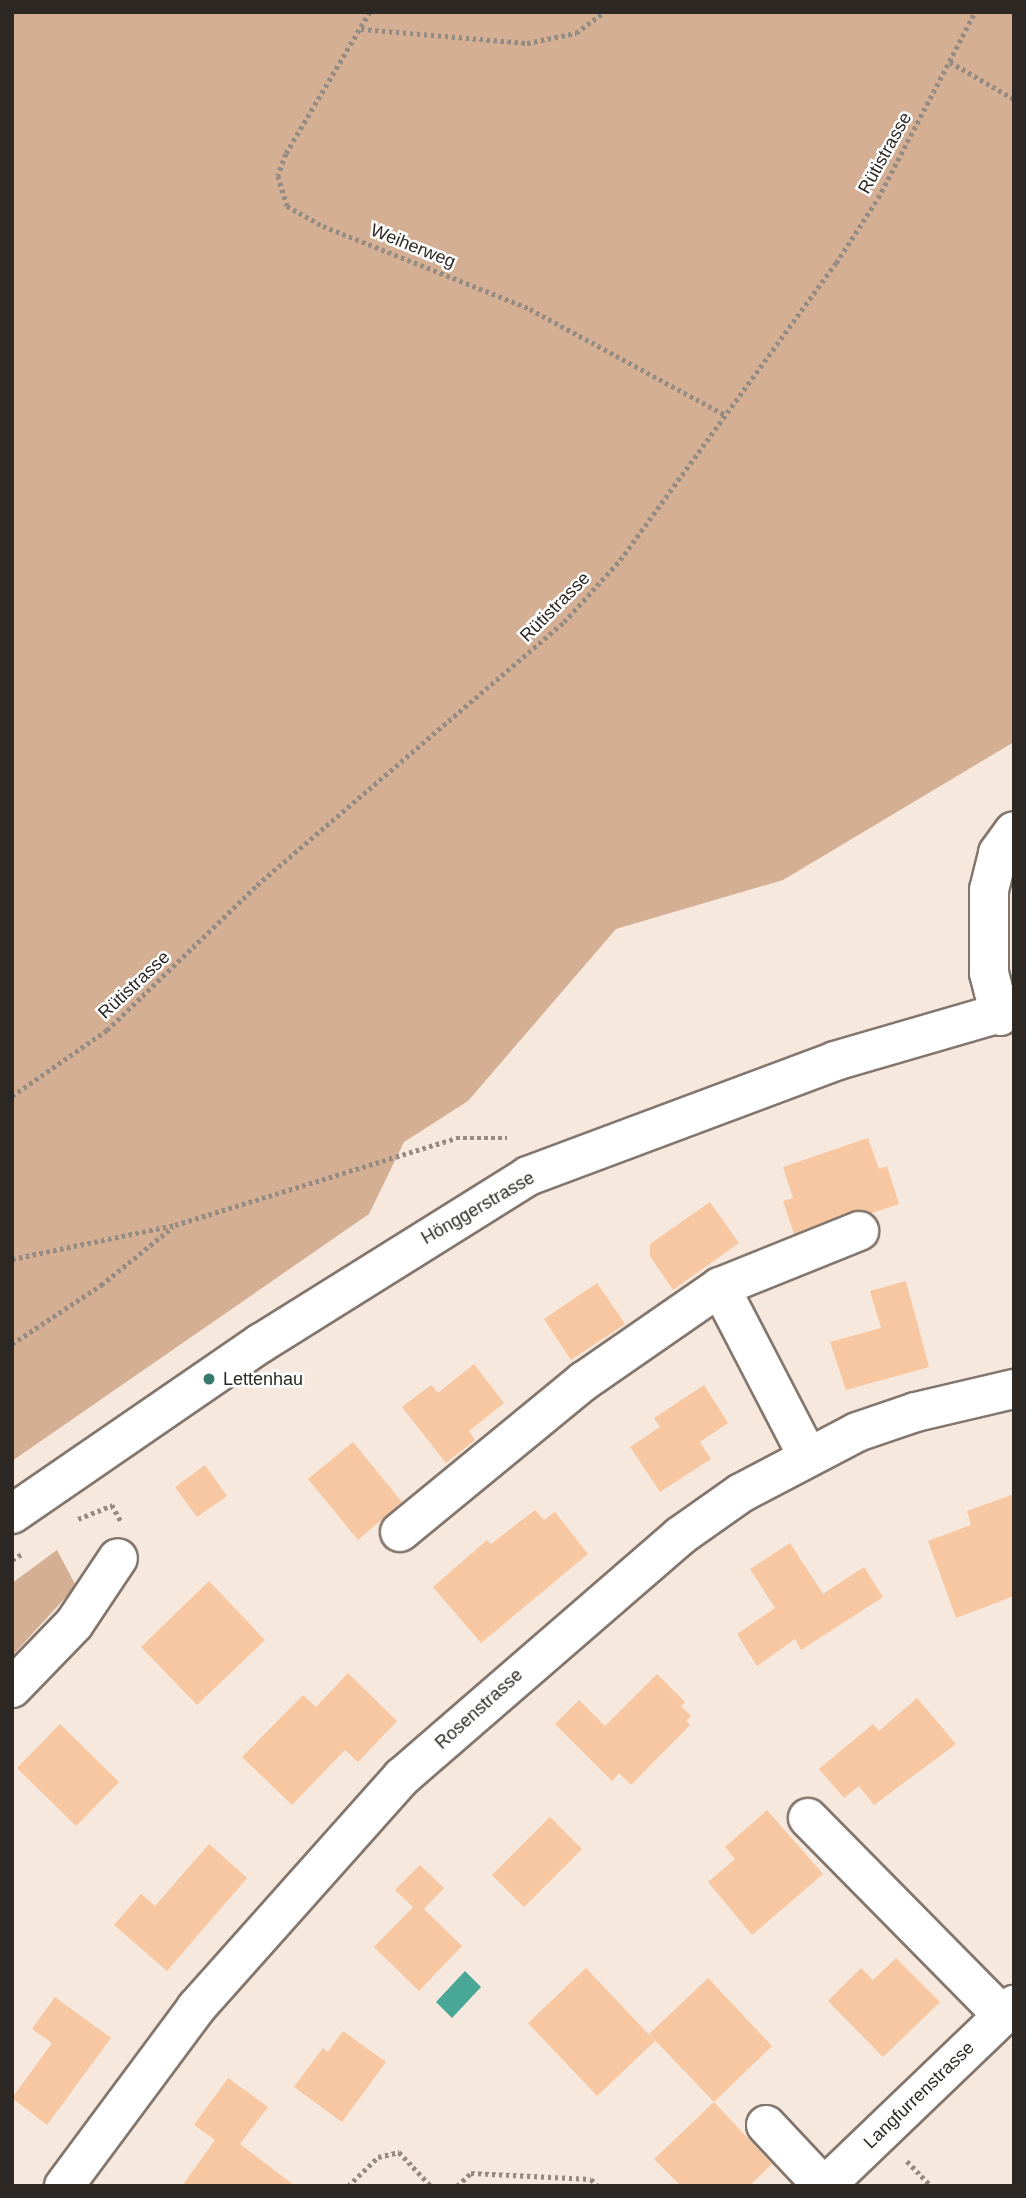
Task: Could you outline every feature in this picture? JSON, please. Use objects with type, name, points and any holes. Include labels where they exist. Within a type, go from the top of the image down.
[{"type":"street","name":"Hönggerstrasse","points":[[12,1514],[283,1329],[528,1176],[835,1062],[1009,1014],[989,973],[989,890],[999,853],[1014,831]]},
{"type":"street","points":[[400,1532],[584,1381],[720,1287],[859,1231]]},
{"type":"street","points":[[720,1287],[807,1455]]},
{"type":"street","name":"Rosenstrasse","points":[[64,2186],[195,2008],[402,1777],[680,1536],[807,1455],[916,1412],[1014,1389]]},
{"type":"street","points":[[12,1688],[74,1624],[118,1558]]},
{"type":"street","points":[[808,1818],[1008,2011]]},
{"type":"street","name":"Langfurrenstrasse","points":[[824,2186],[1008,2011]]},
{"type":"street","points":[[766,2125],[824,2186]]},
{"type":"path","name":"Weiherweg","points":[[370,12],[286,154],[278,176],[287,206],[323,226],[530,309],[725,415]]},
{"type":"path","points":[[360,29],[527,43],[576,33],[604,12]]},
{"type":"path","name":"Rütistrasse","points":[[12,1096],[107,1030],[257,885],[564,622],[620,560],[843,252],[950,62],[975,12]]},
{"type":"path","points":[[950,62],[1014,99]]},
{"type":"path","points":[[12,1259],[175,1225],[456,1138],[507,1138]]},
{"type":"path","points":[[12,1344],[101,1285],[175,1225]]},
{"type":"path","points":[[348,2186],[378,2157],[399,2152],[431,2186]]},
{"type":"path","points":[[457,2186],[471,2173],[592,2179],[598,2186]]},
{"type":"shaded area","points":[[12,12],[1014,12],[1014,742],[783,880],[616,929],[468,1101],[404,1142],[369,1214],[12,1461]]},
{"type":"shaded area","points":[[57,1550],[76,1586],[12,1656],[12,1583]]},
{"type":"water","points":[[465,1971],[481,1987],[452,2018],[436,2002]]},
{"type":"building","points":[[868,1138],[879,1169],[887,1166],[899,1204],[872,1213],[851,1211],[794,1234],[783,1201],[793,1198],[783,1167]]},
{"type":"building","points":[[710,1202],[739,1243],[673,1290],[650,1256],[650,1244]]},
{"type":"building","points":[[906,1281],[929,1367],[846,1390],[830,1342],[881,1328],[870,1291]]},
{"type":"building","points":[[597,1283],[625,1324],[571,1360],[544,1319]]},
{"type":"building","points":[[474,1364],[504,1403],[469,1431],[475,1440],[446,1463],[402,1407],[431,1385],[438,1393]]},
{"type":"building","points":[[704,1385],[728,1423],[700,1442],[711,1459],[660,1492],[630,1447],[660,1427],[654,1418]]},
{"type":"building","points":[[353,1442],[402,1502],[358,1540],[308,1479]]},
{"type":"building","points":[[205,1465],[227,1496],[197,1517],[175,1487]]},
{"type":"building","points":[[1014,1494],[1014,1596],[956,1618],[928,1541],[971,1525],[967,1511]]},
{"type":"building","points":[[535,1510],[544,1520],[555,1512],[588,1554],[481,1643],[433,1587],[487,1540],[491,1544]]},
{"type":"building","points":[[790,1543],[823,1594],[864,1567],[883,1597],[801,1650],[795,1639],[757,1666],[737,1634],[775,1608],[750,1569]]},
{"type":"building","points":[[209,1581],[265,1640],[197,1705],[141,1647]]},
{"type":"building","points":[[348,1673],[397,1721],[358,1762],[345,1750],[292,1805],[242,1757],[303,1695],[316,1707]]},
{"type":"building","points":[[657,1674],[685,1702],[681,1706],[691,1716],[686,1721],[690,1725],[631,1785],[619,1773],[612,1781],[555,1724],[579,1700],[605,1726]]},
{"type":"building","points":[[917,1698],[956,1744],[874,1805],[859,1786],[844,1798],[819,1769],[873,1724],[879,1731]]},
{"type":"building","points":[[60,1724],[119,1782],[76,1826],[17,1768]]},
{"type":"building","points":[[767,1810],[823,1874],[752,1935],[708,1882],[735,1859],[725,1847]]},
{"type":"building","points":[[550,1817],[582,1849],[524,1907],[492,1875]]},
{"type":"building","points":[[209,1844],[247,1878],[167,1971],[114,1925],[141,1894],[155,1906]]},
{"type":"building","points":[[420,1865],[444,1888],[424,1909],[462,1946],[419,1991],[374,1947],[413,1907],[395,1890]]},
{"type":"building","points":[[896,1958],[940,2002],[883,2057],[828,2001],[861,1968],[873,1980]]},
{"type":"building","points":[[586,1968],[655,2041],[597,2096],[528,2023]]},
{"type":"building","points":[[708,1978],[772,2046],[714,2102],[649,2034]]},
{"type":"building","points":[[55,1997],[111,2038],[47,2125],[12,2098],[52,2043],[32,2029]]},
{"type":"building","points":[[343,2031],[386,2062],[342,2122],[294,2087],[323,2048],[328,2052]]},
{"type":"building","points":[[228,2078],[268,2107],[240,2144],[295,2186],[182,2186],[215,2140],[194,2125]]},
{"type":"building","points":[[714,2102],[772,2164],[749,2186],[681,2186],[654,2159]]},
{"type":"place","name":"Lettenhau","points":[[209,1379]]}]
